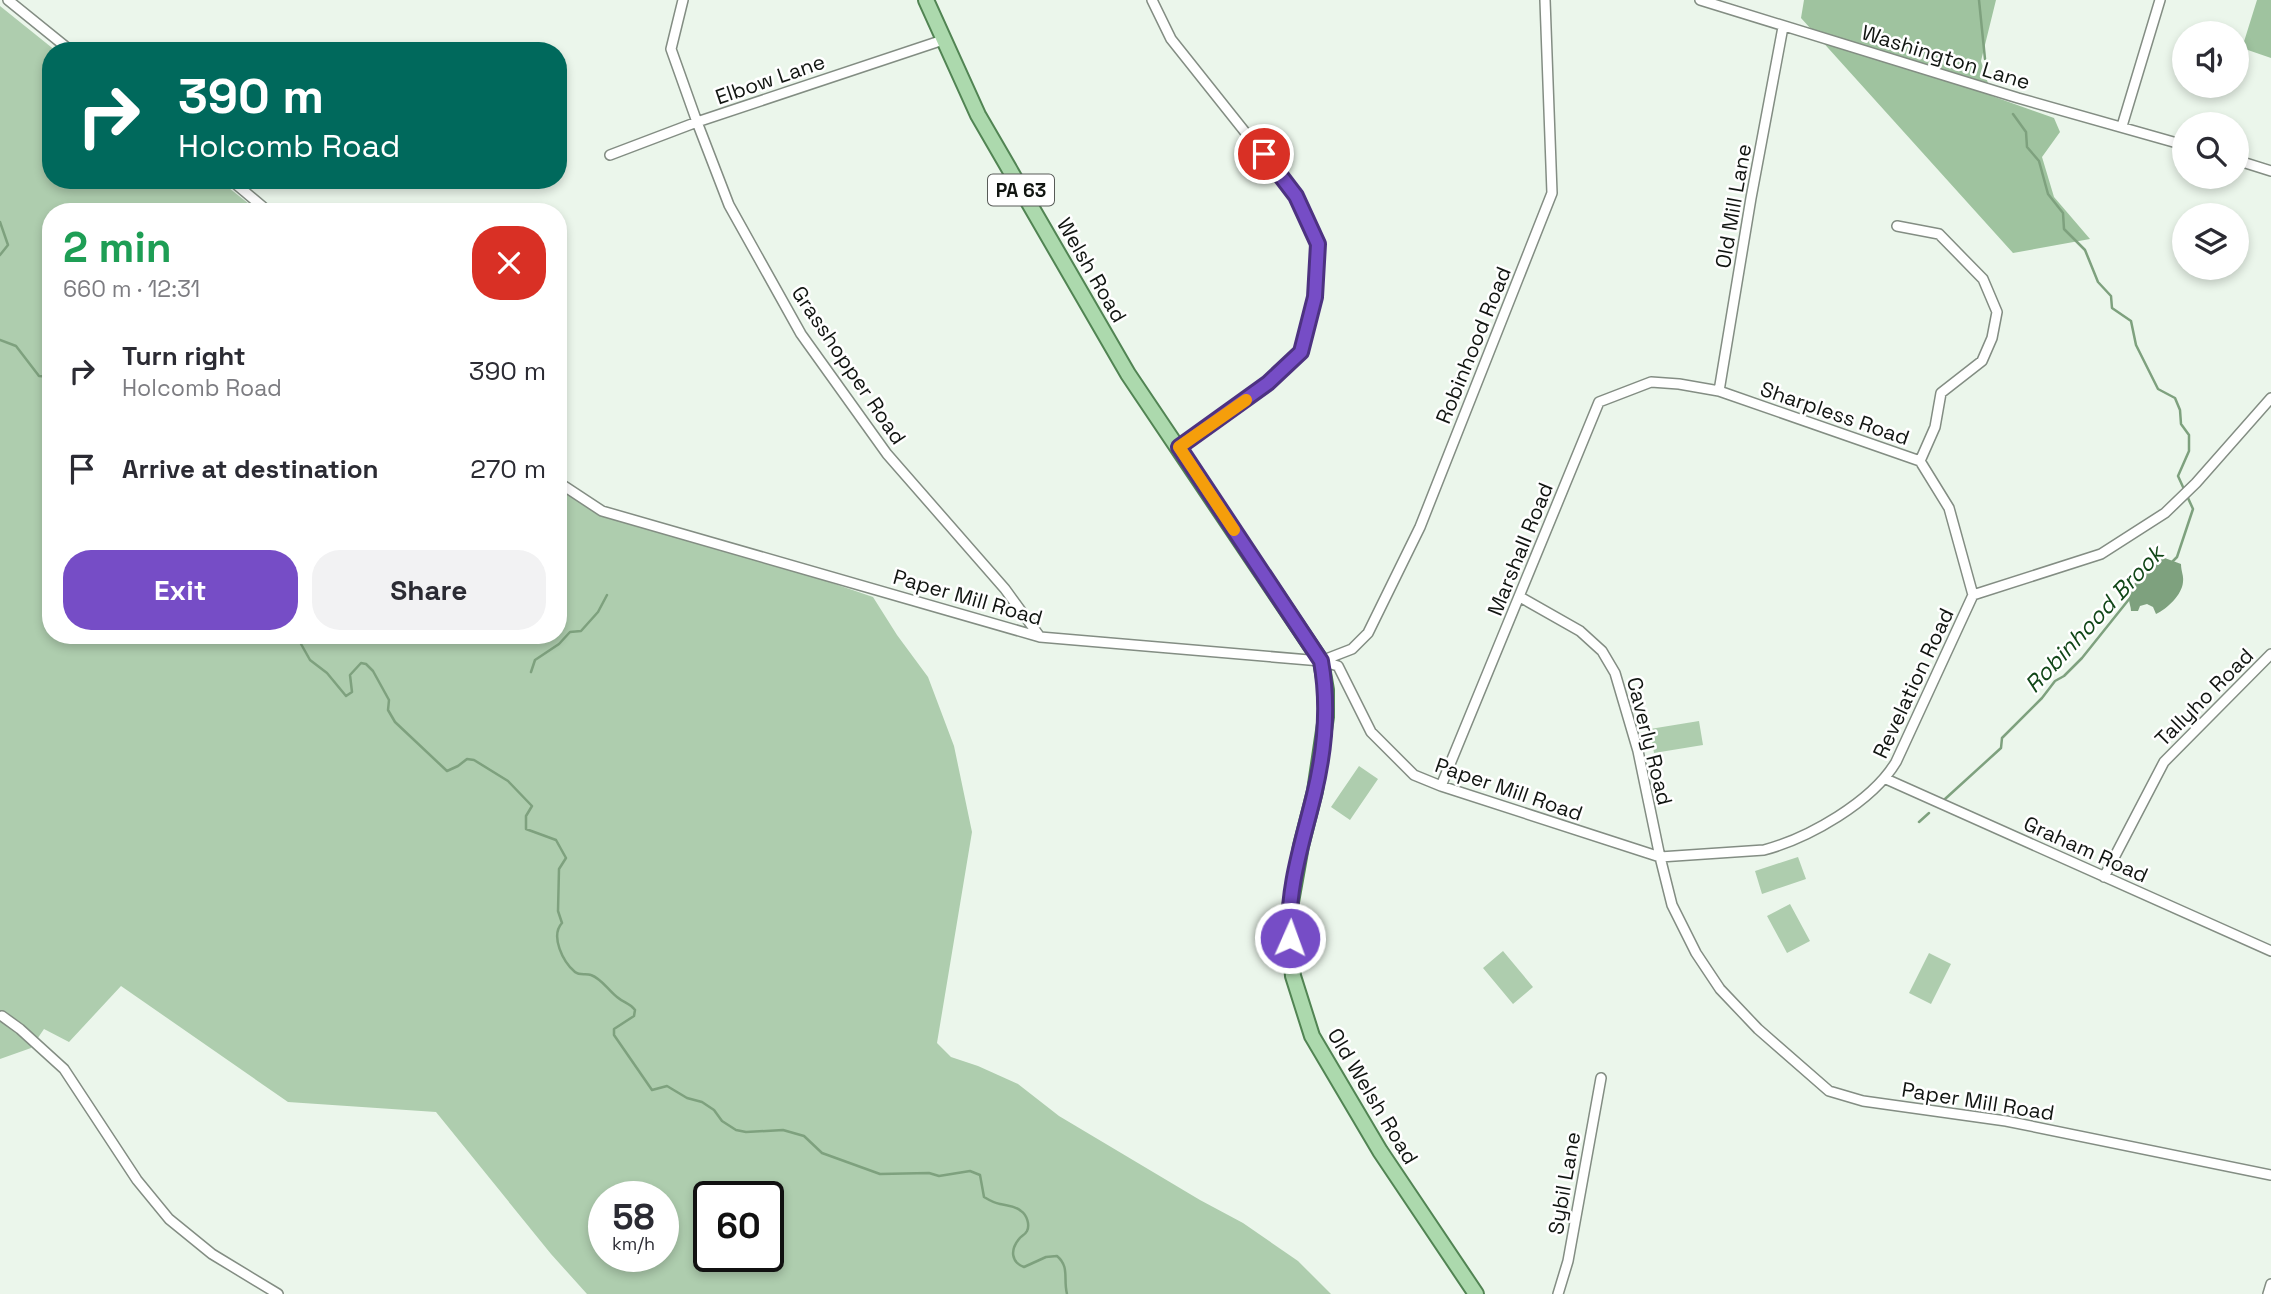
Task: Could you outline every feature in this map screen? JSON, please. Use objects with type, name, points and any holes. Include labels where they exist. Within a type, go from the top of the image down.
[{"type":"main road","name":"Welsh Road","points":[[926,0],[985,127],[1128,374]]},
{"type":"main road","name":"Old Welsh Road","points":[[1128,374],[1321,661],[1326,690],[1326,717],[1315,791],[1301,846],[1288,919],[1293,975],[1312,1036],[1380,1151],[1476,1294]]},
{"type":"street","points":[[8,0],[60,42]]},
{"type":"street","name":"Grasshopper Road","points":[[683,0],[671,49],[729,205],[801,334],[887,454],[1005,589],[1040,637]]},
{"type":"street","points":[[1152,0],[1171,39],[1296,196],[1318,244],[1315,297],[1301,352],[1268,383],[1179,447]]},
{"type":"street","name":"Robinhood Road","points":[[1321,661],[1352,649],[1368,633],[1420,527],[1552,193],[1545,0]]},
{"type":"street","name":"Washington Lane","points":[[1700,0],[2018,98],[2172,141]]},
{"type":"street","points":[[1738,0],[1740,12]]},
{"type":"street","points":[[2122,126],[2160,0]]},
{"type":"street","name":"Old Mill Lane","points":[[1719,391],[1783,27]]},
{"type":"street","name":"Elbow Lane","points":[[610,155],[697,122],[943,40]]},
{"type":"street","points":[[2249,164],[2271,171]]},
{"type":"street","points":[[242,189],[258,203]]},
{"type":"street","points":[[1897,226],[1939,234],[1983,279],[1997,312],[1992,338],[1982,361],[1941,393],[1935,427],[1920,461]]},
{"type":"street","name":"Marshall Road","points":[[1441,786],[1599,402],[1651,382],[1679,384]]},
{"type":"street","name":"Sharpless Road","points":[[1679,384],[1719,391],[1920,461],[1949,508],[1973,595]]},
{"type":"street","name":"Revelation Road","points":[[1660,857],[1777,847],[1839,816],[1886,779],[1973,595],[2101,554],[2165,513],[2196,483],[2271,398]]},
{"type":"street","name":"Paper Mill Road","points":[[567,488],[602,510],[1040,637],[1321,661],[1338,666],[1370,732],[1414,775],[1660,857],[1672,905],[1696,953],[1720,989],[1758,1029],[1829,1091],[1863,1101],[2006,1121],[2271,1175]]},
{"type":"street","name":"Caverly Road","points":[[1520,597],[1580,631],[1602,651],[1615,673],[1638,751],[1660,857]]},
{"type":"street","name":"Tallyho Road","points":[[2104,877],[2164,762],[2271,654]]},
{"type":"street","name":"Graham Road","points":[[1886,779],[2271,951]]},
{"type":"street","points":[[2,1016],[64,1069],[137,1180],[169,1219],[212,1254],[278,1294]]},
{"type":"street","name":"Sybil Lane","points":[[1558,1294],[1568,1261],[1601,1078]]},
{"type":"street","points":[[2268,1294],[2271,1284]]},
{"type":"shaded area","points":[[1804,0],[1996,0],[1981,61],[1992,96],[2054,118],[2060,132],[2042,157],[2054,197],[2090,239],[2013,253],[1801,18]]},
{"type":"shaded area","points":[[2257,0],[2271,0],[2271,58],[2249,50],[2249,26]]},
{"type":"shaded area","points":[[0,6],[45,42],[42,42],[42,189],[230,189],[248,203],[42,203],[42,644],[567,644],[567,494],[602,515],[788,568],[873,597],[928,677],[954,746],[972,832],[937,1043],[951,1057],[1018,1084],[1059,1116],[1243,1223],[1298,1261],[1331,1294],[587,1294],[551,1254],[436,1112],[288,1102],[121,986],[69,1042],[44,1029],[31,1048],[0,1059]]},
{"type":"shaded area","points":[[2162,557],[2181,564],[2183,580],[2180,592],[2169,605],[2156,614],[2153,607],[2147,604],[2140,606],[2138,611],[2131,611],[2129,599],[2133,586],[2146,569]]},
{"type":"shaded area","points":[[1699,721],[1703,745],[1654,753],[1650,729]]},
{"type":"shaded area","points":[[1359,766],[1378,779],[1350,820],[1331,807]]},
{"type":"shaded area","points":[[1798,857],[1806,879],[1762,894],[1755,871]]},
{"type":"shaded area","points":[[1790,904],[1810,941],[1787,953],[1767,916]]},
{"type":"shaded area","points":[[1503,951],[1533,987],[1513,1004],[1483,968]]},
{"type":"shaded area","points":[[1929,953],[1951,964],[1931,1004],[1909,993]]},
{"type":"waterway","name":"Robinhood Brook","points":[[1979,0],[1985,59]]},
{"type":"waterway","name":"Robinhood Brook","points":[[2013,114],[2026,132],[2027,147],[2039,161],[2048,194],[2063,213],[2064,229],[2085,250],[2098,282],[2111,296],[2112,308],[2131,321],[2136,345],[2158,389],[2175,398],[2180,410],[2181,424],[2189,435],[2189,451],[2178,476],[2193,509],[2177,557],[2170,564]]},
{"type":"waterway","points":[[0,222],[8,245],[0,255]]},
{"type":"waterway","points":[[0,340],[16,346],[39,376],[42,376]]},
{"type":"waterway","points":[[567,635],[570,632],[581,631],[598,612],[607,595]]},
{"type":"waterway","name":"Robinhood Brook","points":[[1945,799],[2001,748],[2002,738],[2055,681],[2082,658],[2130,598]]},
{"type":"waterway","points":[[301,644],[310,660],[327,673],[346,696],[352,692],[350,675],[361,663],[366,664],[373,671],[389,700],[388,710],[395,722],[447,771],[467,759],[474,760],[508,781],[532,806],[526,816],[526,829],[556,840],[566,858],[559,869],[558,911],[562,923],[557,935],[559,949],[575,972],[595,977],[635,1010],[634,1016],[614,1029],[614,1035],[652,1090],[667,1086],[687,1098],[702,1102],[736,1130],[783,1130],[804,1136],[822,1153],[880,1174],[929,1173],[939,1176],[970,1171],[980,1175],[984,1197],[1016,1208],[1026,1218],[1027,1231],[1016,1243],[1013,1251],[1016,1262],[1024,1267],[1046,1257],[1057,1256],[1065,1269],[1067,1294]]},
{"type":"waterway","points":[[531,672],[535,660],[559,644]]},
{"type":"waterway","name":"Robinhood Brook","points":[[1919,822],[1929,813]]},
{"type":"slow traffic","points":[[1234,530],[1179,447],[1246,400]]},
{"type":"route","points":[[1264,154],[1296,196],[1318,244],[1315,297],[1301,352],[1268,383],[1179,447],[1321,661],[1326,690],[1326,717],[1315,791],[1301,846],[1288,919],[1290,938]]}]
